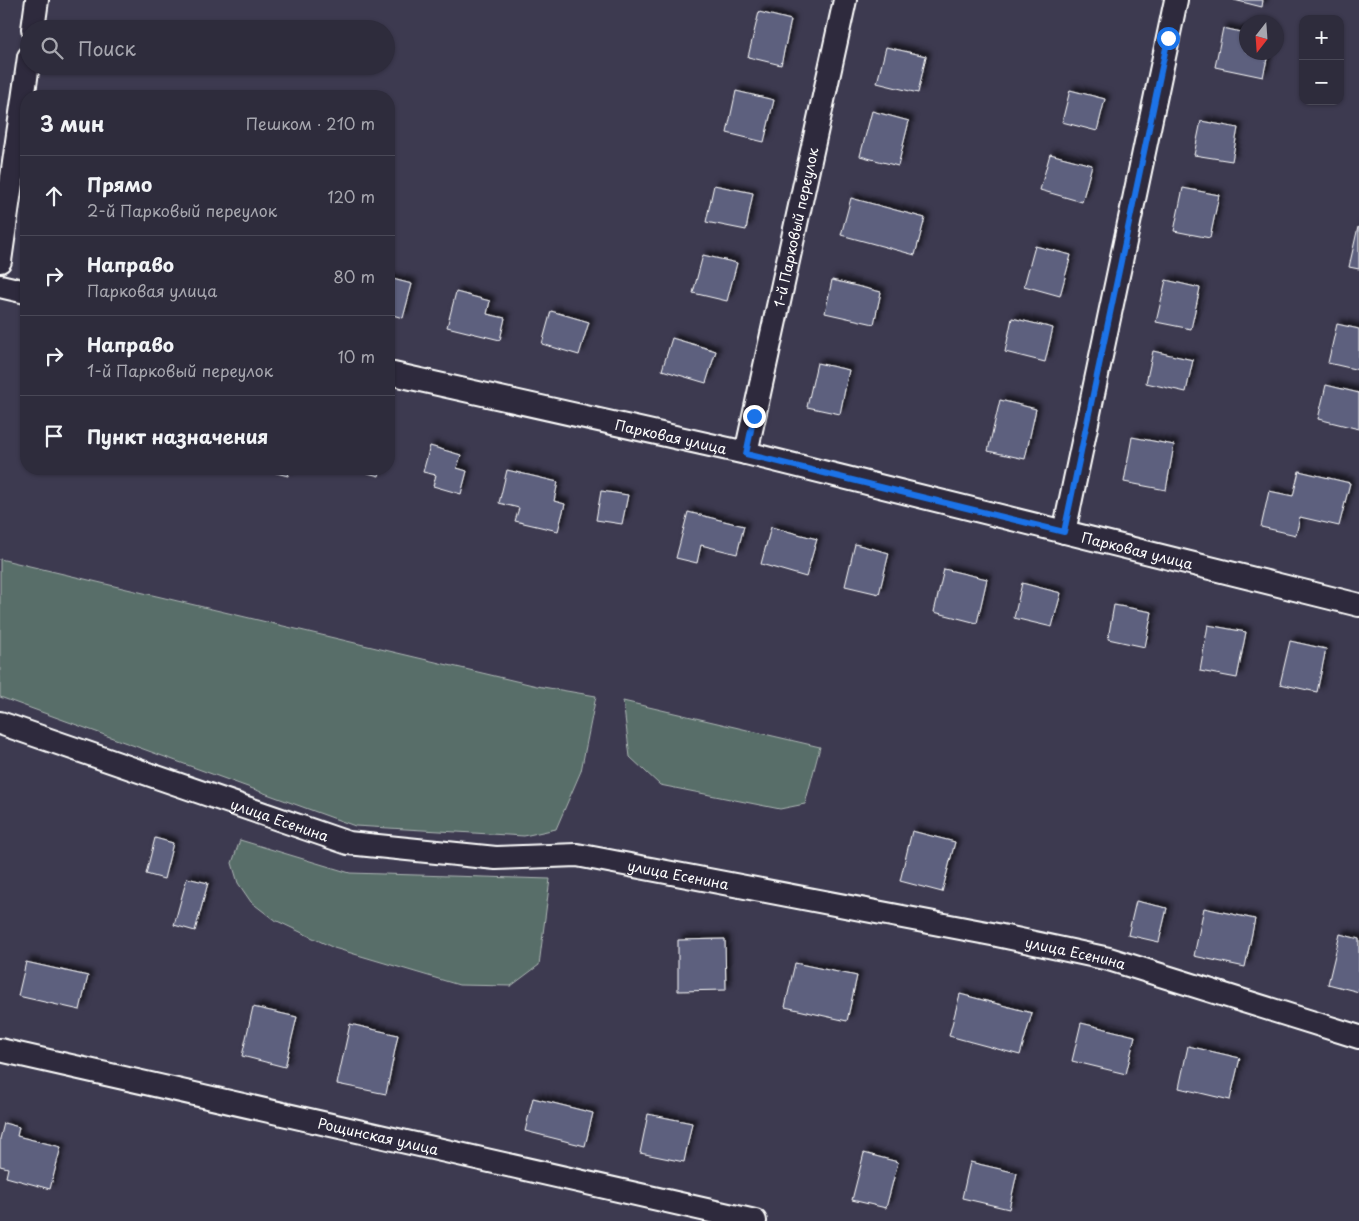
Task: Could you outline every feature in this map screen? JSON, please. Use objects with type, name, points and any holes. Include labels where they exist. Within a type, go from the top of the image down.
[{"type":"street","points":[[34,20],[37,0]]},
{"type":"street","name":"1-й Парковый переулок","points":[[746,454],[845,0]]},
{"type":"street","points":[[1064,532],[1176,0]]},
{"type":"street","points":[[24,90],[26,75]]},
{"type":"street","points":[[0,261],[20,120]]},
{"type":"street","points":[[0,286],[20,291]]},
{"type":"street","name":"Парковая улица","points":[[395,374],[746,454],[1359,604]]},
{"type":"street","name":"улица Есенина","points":[[0,723],[348,843],[496,858],[577,855],[967,929],[1109,959],[1359,1037]]},
{"type":"street","name":"Рощинская улица","points":[[0,1050],[755,1221]]},
{"type":"green space","points":[[0,559],[537,686],[596,696],[581,771],[556,829],[524,836],[355,826],[0,697]]},
{"type":"green space","points":[[623,701],[820,747],[805,804],[780,809],[660,785],[630,757]]},
{"type":"green space","points":[[240,840],[350,873],[550,879],[539,965],[511,986],[459,985],[334,948],[273,919],[251,902],[238,883],[232,863]]},
{"type":"building","points":[[1234,0],[1263,0],[1262,7]]},
{"type":"building","points":[[759,12],[791,20],[781,65],[748,57]]},
{"type":"building","points":[[1223,28],[1239,31],[1239,60],[1267,60],[1263,77],[1215,67]]},
{"type":"building","points":[[886,47],[926,56],[918,93],[877,83]]},
{"type":"building","points":[[1070,90],[1105,99],[1097,131],[1062,122]]},
{"type":"building","points":[[736,91],[774,100],[764,142],[727,133]]},
{"type":"building","points":[[872,111],[909,121],[898,166],[860,156]]},
{"type":"building","points":[[1201,121],[1238,128],[1232,161],[1194,155]]},
{"type":"building","points":[[1050,154],[1092,165],[1082,202],[1040,190]]},
{"type":"building","points":[[714,185],[753,193],[746,230],[706,222]]},
{"type":"building","points":[[1183,188],[1219,195],[1210,238],[1174,231]]},
{"type":"building","points":[[851,198],[925,218],[915,255],[841,235]]},
{"type":"building","points":[[1359,227],[1359,269],[1349,267]]},
{"type":"building","points":[[1035,246],[1071,255],[1060,296],[1024,286]]},
{"type":"building","points":[[703,255],[737,263],[727,301],[693,293]]},
{"type":"building","points":[[395,280],[412,284],[403,318],[395,316]]},
{"type":"building","points":[[832,280],[881,292],[874,324],[825,313]]},
{"type":"building","points":[[1166,280],[1200,288],[1191,329],[1156,322]]},
{"type":"building","points":[[456,292],[490,301],[487,314],[505,318],[500,340],[447,327]]},
{"type":"building","points":[[551,311],[589,322],[579,355],[542,344]]},
{"type":"building","points":[[1012,318],[1053,328],[1045,362],[1005,352]]},
{"type":"building","points":[[1337,324],[1359,329],[1359,370],[1328,363]]},
{"type":"building","points":[[672,338],[716,351],[706,383],[662,370]]},
{"type":"building","points":[[1153,351],[1193,360],[1186,392],[1146,383]]},
{"type":"building","points":[[817,363],[849,370],[840,414],[807,407]]},
{"type":"building","points":[[1326,385],[1359,393],[1359,429],[1318,419]]},
{"type":"building","points":[[1000,400],[1036,409],[1025,459],[988,451]]},
{"type":"building","points":[[1132,437],[1174,445],[1166,490],[1124,482]]},
{"type":"building","points":[[430,446],[461,455],[457,468],[467,471],[461,494],[433,486],[436,475],[423,472]]},
{"type":"building","points":[[507,470],[558,482],[554,501],[565,504],[558,531],[515,521],[519,508],[499,503]]},
{"type":"building","points":[[1299,471],[1350,483],[1339,526],[1300,517],[1296,535],[1261,527],[1269,491],[1293,496]]},
{"type":"building","points":[[601,491],[628,495],[622,524],[596,520]]},
{"type":"building","points":[[688,512],[744,526],[737,554],[701,545],[697,563],[676,558]]},
{"type":"building","points":[[771,527],[817,539],[806,577],[761,564]]},
{"type":"building","points":[[855,544],[889,553],[879,594],[845,586]]},
{"type":"building","points":[[944,569],[987,579],[977,623],[934,612]]},
{"type":"building","points":[[1022,583],[1061,593],[1052,627],[1014,618]]},
{"type":"building","points":[[1114,605],[1152,612],[1145,647],[1108,639]]},
{"type":"building","points":[[1208,625],[1246,632],[1237,678],[1200,671]]},
{"type":"building","points":[[1290,641],[1326,649],[1317,692],[1280,684]]},
{"type":"building","points":[[912,831],[955,842],[942,892],[900,881]]},
{"type":"building","points":[[155,838],[173,843],[164,879],[146,874]]},
{"type":"building","points":[[187,878],[208,883],[195,931],[174,925]]},
{"type":"building","points":[[1136,901],[1167,908],[1159,942],[1128,935]]},
{"type":"building","points":[[1204,908],[1255,919],[1245,967],[1194,956]]},
{"type":"building","points":[[1340,934],[1359,939],[1359,992],[1328,984]]},
{"type":"building","points":[[725,939],[726,990],[678,991],[678,940]]},
{"type":"building","points":[[26,962],[88,976],[80,1010],[18,996]]},
{"type":"building","points":[[795,963],[857,976],[847,1021],[785,1007]]},
{"type":"building","points":[[960,994],[1032,1013],[1020,1055],[949,1036]]},
{"type":"building","points":[[253,1007],[297,1017],[285,1067],[242,1056]]},
{"type":"building","points":[[1081,1023],[1135,1036],[1126,1074],[1072,1061]]},
{"type":"building","points":[[350,1024],[398,1035],[386,1094],[337,1084]]},
{"type":"building","points":[[1188,1046],[1240,1058],[1230,1100],[1179,1088]]},
{"type":"building","points":[[533,1098],[593,1113],[585,1146],[525,1131]]},
{"type":"building","points":[[648,1114],[692,1123],[684,1162],[640,1153]]},
{"type":"building","points":[[4,1123],[19,1127],[17,1136],[61,1147],[50,1189],[6,1177],[8,1168],[0,1166],[0,1139]]},
{"type":"building","points":[[864,1153],[898,1162],[886,1208],[852,1200]]},
{"type":"building","points":[[970,1162],[1017,1173],[1009,1209],[962,1198]]},
{"type":"route","points":[[754,416],[746,454],[1064,532],[1168,38]]}]
